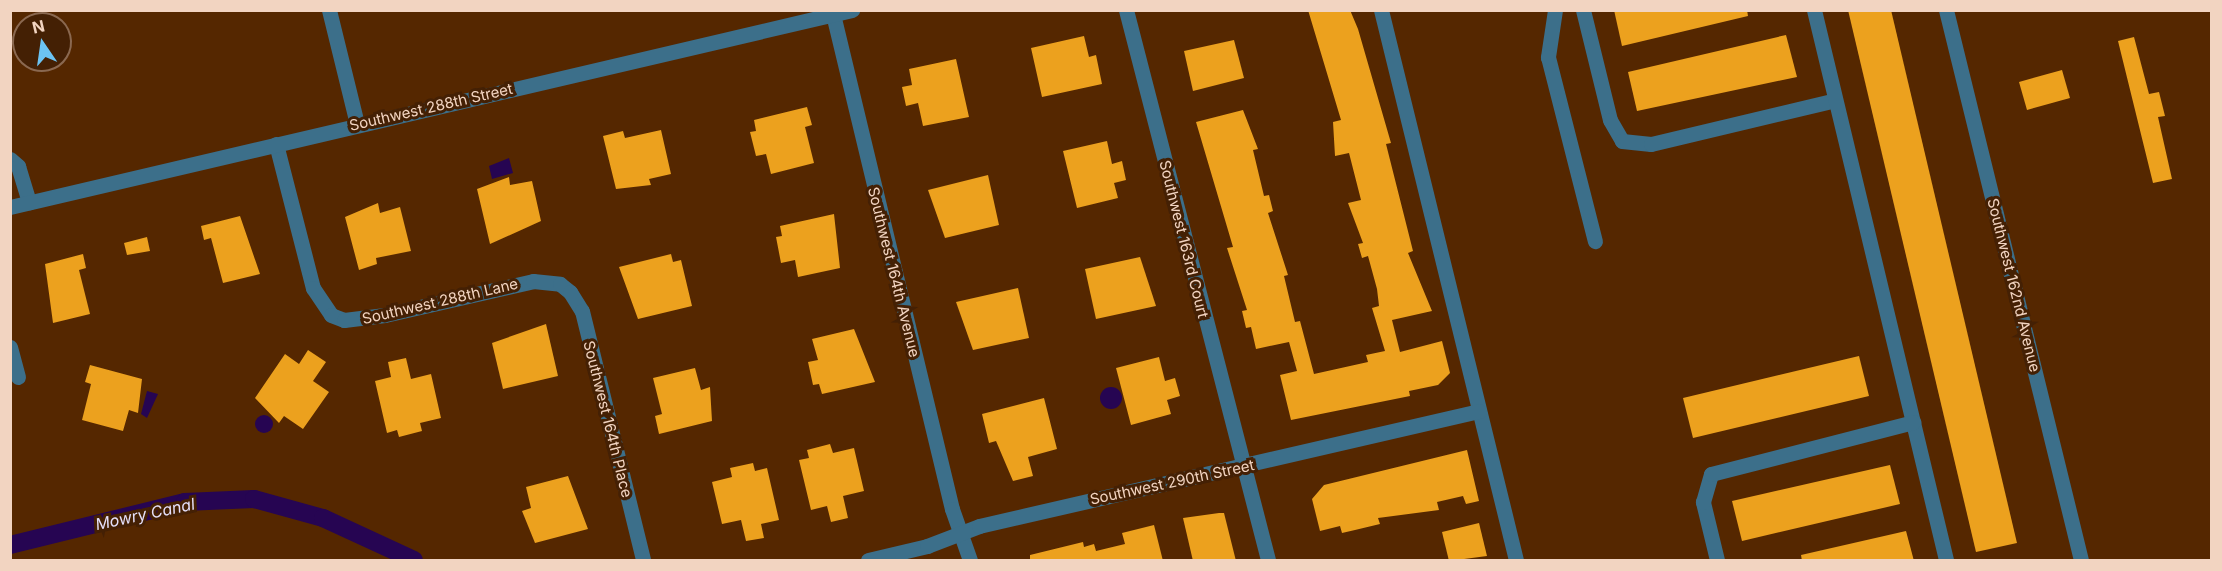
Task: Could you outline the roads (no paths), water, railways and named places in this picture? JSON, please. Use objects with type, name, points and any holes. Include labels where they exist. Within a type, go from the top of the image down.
[{"type":"street","points":[[329,10],[357,124]]},
{"type":"street","name":"Southwest 288th Street","points":[[10,207],[852,10]]},
{"type":"street","name":"Southwest 163rd Court","points":[[1126,10],[1268,561]]},
{"type":"street","points":[[1381,10],[1516,561]]},
{"type":"street","points":[[1555,10],[1548,57],[1595,241]]},
{"type":"street","points":[[1583,10],[1610,120],[1622,141],[1651,144],[1835,100]]},
{"type":"street","points":[[1814,10],[1946,561]]},
{"type":"street","name":"Southwest 162nd Avenue","points":[[1946,10],[2081,561]]},
{"type":"street","name":"Southwest 164th Avenue","points":[[833,13],[961,533],[970,561]]},
{"type":"street","name":"Southwest 288th Lane","points":[[276,144],[323,308],[344,320],[358,320],[521,282],[560,284]]},
{"type":"street","points":[[10,159],[18,166],[28,202]]},
{"type":"street","name":"Southwest 164th Place","points":[[560,284],[582,311],[643,561]]},
{"type":"street","points":[[10,346],[18,377]]},
{"type":"street","name":"Southwest 290th Street","points":[[868,561],[961,533],[1479,411]]},
{"type":"street","points":[[1717,561],[1702,502],[1711,474],[1913,422]]},
{"type":"waterway","name":"Mowry Canal","points":[[10,545],[185,502],[254,499],[323,518],[414,560]]}]
